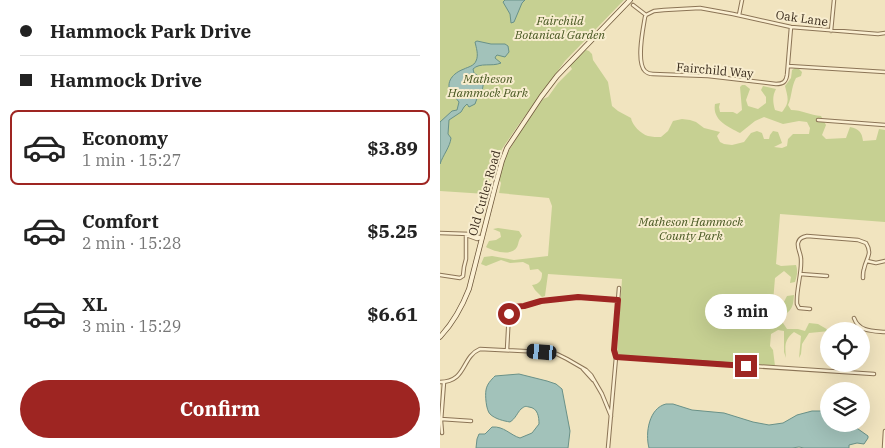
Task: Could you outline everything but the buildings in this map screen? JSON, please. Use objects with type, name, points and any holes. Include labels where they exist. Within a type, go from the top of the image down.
[{"type":"main road","name":"Old Cutler Road","points":[[440,337],[455,318],[472,280],[502,161],[507,148],[557,76],[630,0]]},
{"type":"street","points":[[739,15],[742,0]]},
{"type":"street","points":[[831,31],[834,0]]},
{"type":"street","points":[[633,5],[646,15]]},
{"type":"street","name":"Oak Lane","points":[[646,15],[660,10],[696,7],[792,27],[885,34]]},
{"type":"street","name":"Fairchild Way","points":[[646,15],[641,49],[642,64],[646,72],[653,74],[708,76],[776,84],[784,83],[787,77],[788,66]]},
{"type":"street","points":[[792,27],[788,66],[885,72]]},
{"type":"street","points":[[818,120],[885,125]]},
{"type":"street","points":[[440,233],[470,234],[482,238]]},
{"type":"street","points":[[440,275],[460,278],[463,276],[466,258],[466,235]]},
{"type":"street","points":[[810,309],[802,309],[797,306],[801,262],[798,246],[800,239],[803,237],[865,242],[870,254],[864,269],[863,278]]},
{"type":"street","points":[[867,261],[875,263],[885,261]]},
{"type":"street","points":[[800,274],[827,276]]},
{"type":"street","points":[[608,448],[616,357],[614,350],[619,288]]},
{"type":"street","points":[[507,350],[509,312],[512,307],[541,301],[578,297],[618,300]]},
{"type":"street","points":[[854,318],[862,329],[885,332]]},
{"type":"street","points":[[440,382],[449,381],[458,376],[470,357],[478,349],[557,354],[582,368],[594,380],[602,394],[610,416]]},
{"type":"street","points":[[616,357],[874,374]]},
{"type":"street","points":[[442,433],[441,419],[444,382]]},
{"type":"street","points":[[441,419],[471,421]]},
{"type":"street","points":[[884,448],[885,431]]},
{"type":"green space","name":"Matheson Hammock Park","points":[[440,0],[624,0],[565,61],[517,127],[502,149],[486,194],[440,191]]},
{"type":"green space","name":"Matheson Hammock County Park","points":[[586,50],[589,51],[608,82],[612,106],[631,118],[637,129],[648,136],[661,137],[668,131],[673,121],[682,119],[696,122],[704,128],[720,132],[717,136],[720,142],[724,144],[732,145],[744,142],[751,133],[757,131],[762,133],[764,139],[769,139],[773,131],[778,132],[782,143],[774,147],[782,148],[787,146],[788,139],[793,134],[809,134],[810,128],[807,122],[799,121],[783,124],[764,117],[755,121],[740,133],[718,119],[715,104],[720,103],[720,112],[733,112],[737,114],[742,110],[740,87],[745,85],[750,89],[746,100],[748,106],[758,109],[766,103],[766,97],[761,90],[763,86],[776,89],[773,97],[774,107],[775,110],[782,112],[788,100],[785,86],[791,78],[792,70],[795,68],[802,72],[801,76],[794,81],[788,105],[791,110],[821,116],[826,125],[822,135],[826,139],[846,138],[850,127],[860,131],[863,141],[876,140],[879,129],[885,130],[885,222],[780,214],[776,264],[781,266],[796,265],[797,274],[795,282],[790,283],[791,277],[784,271],[775,278],[772,314],[777,315],[787,296],[794,295],[791,308],[781,317],[787,329],[805,331],[809,323],[820,325],[820,332],[809,333],[802,344],[799,358],[801,336],[794,332],[788,338],[785,347],[786,358],[784,352],[784,331],[778,330],[771,334],[770,346],[773,350],[775,366],[769,365],[769,367],[617,355],[622,279],[548,274],[545,296],[542,297],[532,285],[539,283],[541,280],[542,273],[538,269],[530,270],[529,265],[523,262],[510,263],[501,260],[486,266],[481,264],[484,257],[492,256],[514,260],[548,256],[552,206],[549,198],[499,193],[501,183],[499,179],[504,159],[524,125],[543,99],[548,97],[558,83],[572,69],[571,63]]},
{"type":"green space","points":[[493,229],[519,231],[522,236],[517,247],[511,252],[502,252],[486,247],[489,241],[501,237],[500,232]]},
{"type":"water","points":[[505,0],[525,0],[514,22],[511,23],[510,14],[503,2]]},
{"type":"water","points":[[475,42],[505,44],[508,46],[509,52],[505,57],[496,56],[495,58],[501,63],[479,66],[473,69],[474,73],[484,80],[482,92],[479,93],[475,104],[469,107],[467,104],[461,112],[449,120],[448,134],[451,138],[440,164],[440,122],[452,111],[457,110],[459,102],[449,89],[451,78],[456,73],[475,63],[477,54]]},
{"type":"water","points":[[519,374],[556,384],[562,389],[570,431],[568,448],[476,448],[479,434],[485,434],[492,427],[503,429],[520,438],[532,433],[539,424],[536,411],[525,406],[510,422],[492,416],[489,412],[486,402],[487,386],[495,376]]},
{"type":"water","points":[[673,404],[692,410],[724,413],[769,425],[783,423],[797,415],[820,411],[820,432],[862,432],[868,438],[864,444],[849,445],[849,448],[649,448],[648,429],[652,416],[660,406]]},
{"type":"route","points":[[509,314],[512,307],[541,301],[580,297],[618,300],[614,350],[616,357],[746,366]]},
{"type":"park label","name":"Fairchild Botanical Garden","points":[[560,27]]}]
